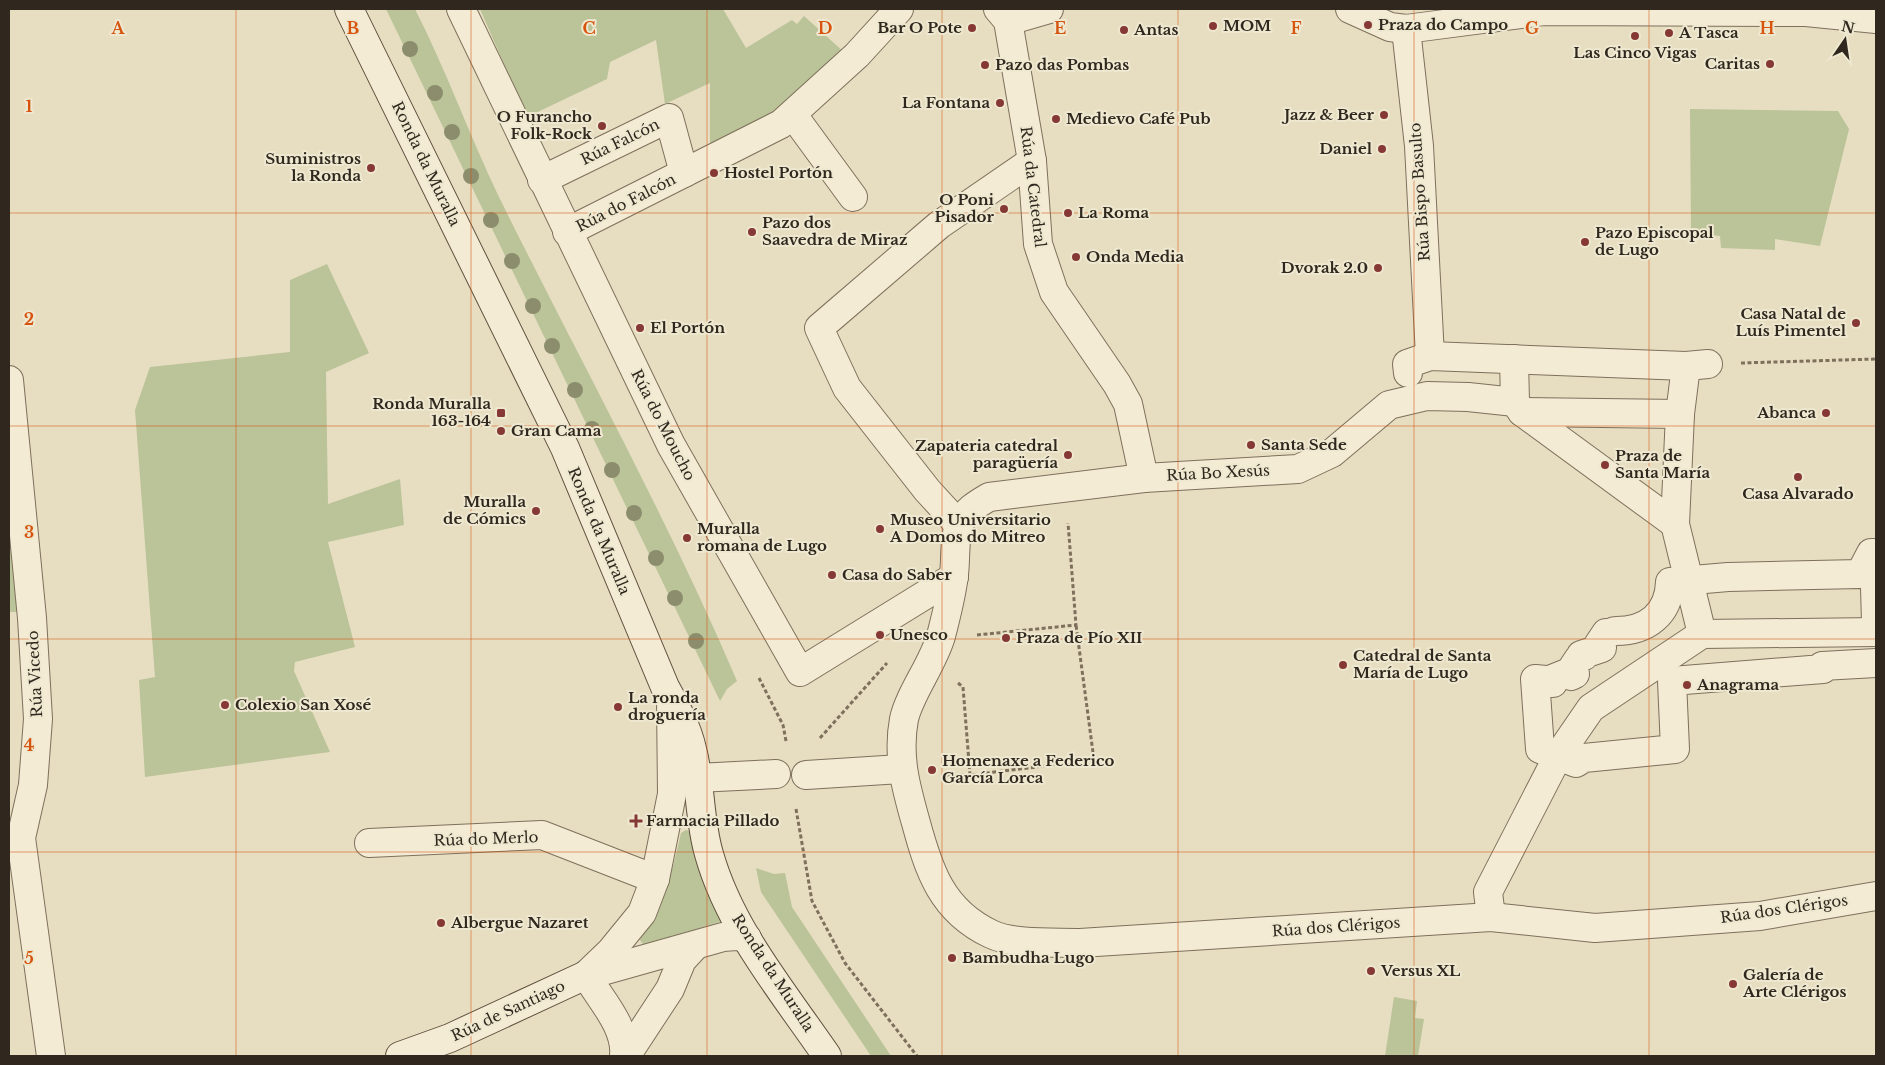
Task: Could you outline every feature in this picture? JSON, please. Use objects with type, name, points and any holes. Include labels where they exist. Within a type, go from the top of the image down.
[{"type":"street","name":"Ronda da Muralla","points":[[349,9],[565,448],[671,699],[690,739],[708,853],[718,881],[747,938],[826,1056]]},
{"type":"street","name":"Rúa do Moucho","points":[[461,9],[671,445],[800,672],[954,577]]},
{"type":"street","points":[[684,173],[781,124],[793,115],[857,56],[900,9]]},
{"type":"street","points":[[1003,15],[1049,9]]},
{"type":"street","points":[[1350,9],[1390,27],[1406,29],[1544,12],[1806,12],[1876,19]]},
{"type":"street","name":"Rúa da Catedral","points":[[1003,15],[1032,161],[1038,244],[1054,292],[1117,384],[1128,404],[1144,478]]},
{"type":"street","name":"Rúa Bispo Basulto","points":[[1406,29],[1419,146],[1414,378]]},
{"type":"street","points":[[793,115],[852,197]]},
{"type":"street","name":"Rúa Falcón","points":[[542,180],[669,118],[684,173]]},
{"type":"street","points":[[806,775],[901,769],[904,719],[935,649],[954,577],[959,525],[927,490],[847,388],[819,328],[939,225],[1032,161]]},
{"type":"street","name":"Rúa do Falcón","points":[[567,232],[684,173]]},
{"type":"street","points":[[1414,378],[1514,358],[1697,365],[1680,414],[1675,524],[1702,634]]},
{"type":"street","points":[[1514,358],[1518,407],[1675,524]]},
{"type":"street","points":[[1414,378],[1468,397],[1518,407],[1680,414]]},
{"type":"street","name":"Rúa Bo Xesús","points":[[959,525],[971,508],[989,497],[1144,478],[1298,469],[1332,453],[1389,405],[1414,378]]},
{"type":"street","name":"Rúa Vicedo","points":[[9,380],[31,608],[38,719],[33,785],[21,838],[51,1056]]},
{"type":"street","points":[[1876,622],[1874,554],[1871,554],[1860,574],[1728,577],[1670,582],[1666,604],[1658,616],[1648,624],[1634,630],[1606,633],[1598,645],[1602,648],[1581,655],[1584,656],[1579,658],[1572,670],[1575,674],[1570,676],[1567,673],[1552,679],[1553,683],[1535,679],[1540,749],[1576,763],[1584,758],[1675,749],[1672,680],[1749,676],[1823,669],[1822,666],[1876,663]]},
{"type":"street","points":[[1491,917],[1488,892],[1558,756],[1592,708],[1702,634],[1876,632]]},
{"type":"street","name":"Rúa de Santiago","points":[[586,975],[633,926],[642,913],[655,879],[672,794],[671,699]]},
{"type":"street","name":"Rúa dos Clérigos","points":[[901,769],[925,858],[934,880],[953,908],[970,923],[993,935],[1022,941],[1080,943],[1491,917],[1596,928],[1760,916],[1876,896]]},
{"type":"street","points":[[697,778],[776,774]]},
{"type":"street","name":"Rúa do Merlo","points":[[369,843],[542,836],[655,879]]},
{"type":"street","name":"Rúa de Santiago","points":[[400,1056],[450,1038],[586,975],[694,947],[723,937],[736,936],[747,938]]},
{"type":"street","points":[[625,1056],[670,989],[682,960],[694,947]]},
{"type":"street","points":[[586,975],[617,1025],[623,1039],[625,1056]]},
{"type":"path","points":[[1697,365],[1876,360]]},
{"type":"path","points":[[947,776],[1094,760],[1076,625],[1065,488]]},
{"type":"path","points":[[970,775],[963,687],[935,649],[1076,625]]},
{"type":"path","points":[[816,743],[891,658]]},
{"type":"path","points":[[795,806],[812,901],[845,963],[918,1056]]},
{"type":"green space","points":[[386,9],[415,9],[498,195],[681,558],[737,681],[727,689],[720,701]]},
{"type":"green space","points":[[480,9],[723,9],[746,48],[792,20],[797,24],[804,16],[845,53],[799,98],[710,150],[710,83],[665,104],[656,40],[610,62],[607,79],[527,117]]},
{"type":"green space","points":[[1690,109],[1838,111],[1849,129],[1820,246],[1775,239],[1775,250],[1721,248],[1720,236],[1691,233]]},
{"type":"green space","points":[[327,264],[369,353],[326,372],[328,504],[400,479],[404,525],[328,542],[355,647],[295,662],[294,671],[330,752],[145,777],[139,680],[155,677],[135,410],[150,367],[290,352],[290,280]]},
{"type":"green space","points":[[9,445],[18,612],[9,612]]},
{"type":"green space","points":[[686,830],[690,831],[722,921],[645,947],[640,940],[662,900],[681,833]]},
{"type":"green space","points":[[756,868],[774,874],[785,873],[792,907],[891,1056],[871,1056],[761,892]]},
{"type":"green space","points":[[1394,997],[1417,1001],[1415,1018],[1424,1019],[1418,1056],[1385,1056]]},
{"type":"place","name":"Praza do Campo","points":[[1368,25]]},
{"type":"place","name":"MOM","points":[[1213,26]]},
{"type":"place","name":"Bar O Pote","points":[[972,28]]},
{"type":"place","name":"Antas","points":[[1124,30]]},
{"type":"place","name":"A Tasca","points":[[1669,33]]},
{"type":"place","name":"Las Cinco Vigas","points":[[1635,36]]},
{"type":"place","name":"Caritas","points":[[1770,64]]},
{"type":"place","name":"Pazo das Pombas","points":[[985,65]]},
{"type":"place","name":"La Fontana","points":[[1000,103]]},
{"type":"place","name":"Jazz & Beer","points":[[1384,115]]},
{"type":"place","name":"Medievo Café Pub","points":[[1056,119]]},
{"type":"place","name":"O Furancho Folk-Rock","points":[[602,126]]},
{"type":"place","name":"Daniel","points":[[1382,149]]},
{"type":"place","name":"Suministros la Ronda","points":[[371,168]]},
{"type":"place","name":"Hostel Portón","points":[[714,173]]},
{"type":"place","name":"O Poni Pisador","points":[[1004,209]]},
{"type":"place","name":"La Roma","points":[[1068,213]]},
{"type":"place","name":"Pazo dos Saavedra de Miraz","points":[[752,232]]},
{"type":"place","name":"Pazo Episcopal de Lugo","points":[[1585,242]]},
{"type":"place","name":"Onda Media","points":[[1076,257]]},
{"type":"place","name":"Dvorak 2.0","points":[[1378,268]]},
{"type":"place","name":"Casa Natal de Luís Pimentel","points":[[1856,323]]},
{"type":"place","name":"El Portón","points":[[640,328]]},
{"type":"place","name":"Ronda Muralla 163-164","points":[[501,413]]},
{"type":"place","name":"Abanca","points":[[1826,413]]},
{"type":"place","name":"Gran Cama","points":[[501,431]]},
{"type":"place","name":"Santa Sede","points":[[1251,445]]},
{"type":"place","name":"Zapateria catedral paragüería","points":[[1068,455]]},
{"type":"place","name":"Praza de Santa María","points":[[1605,465]]},
{"type":"place","name":"Casa Alvarado","points":[[1798,477]]},
{"type":"place","name":"Muralla de Cómics","points":[[536,511]]},
{"type":"place","name":"Museo Universitario A Domos do Mitreo","points":[[880,529]]},
{"type":"place","name":"Muralla romana de Lugo","points":[[687,538]]},
{"type":"place","name":"Casa do Saber","points":[[832,575]]},
{"type":"place","name":"Unesco","points":[[880,635]]},
{"type":"place","name":"Praza de Pío XII","points":[[1006,638]]},
{"type":"place","name":"Catedral de Santa María de Lugo","points":[[1343,665]]},
{"type":"place","name":"Anagrama","points":[[1687,685]]},
{"type":"place","name":"Colexio San Xosé","points":[[225,705]]},
{"type":"place","name":"La ronda droguería","points":[[618,707]]},
{"type":"place","name":"Homenaxe a Federico García Lorca","points":[[932,770]]},
{"type":"place","name":"Farmacia Pillado","points":[[636,821]]},
{"type":"place","name":"Albergue Nazaret","points":[[441,923]]},
{"type":"place","name":"Bambudha Lugo","points":[[952,958]]},
{"type":"place","name":"Versus XL","points":[[1371,971]]},
{"type":"place","name":"Galería de Arte Clérigos","points":[[1733,984]]}]
